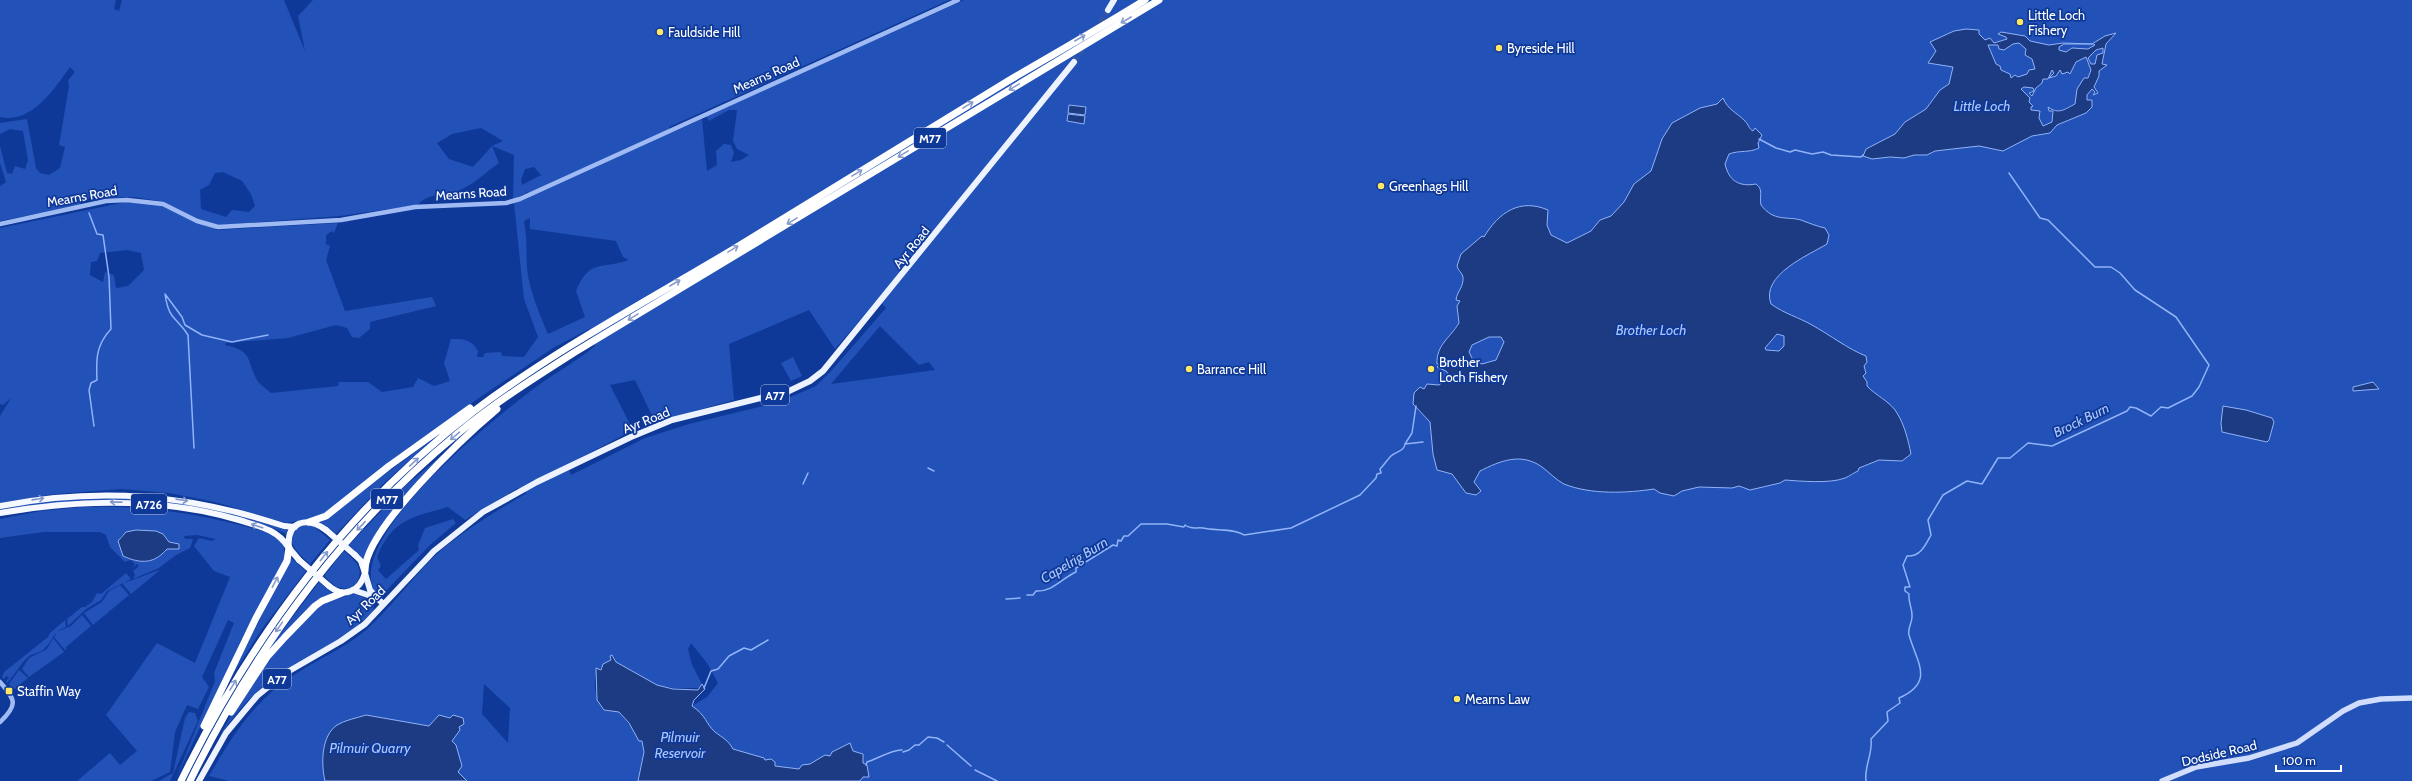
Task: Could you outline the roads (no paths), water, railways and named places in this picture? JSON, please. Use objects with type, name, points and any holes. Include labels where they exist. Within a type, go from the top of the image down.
[{"type":"highway","name":"M77","points":[[181,781],[219,708],[263,637],[300,586],[348,527],[394,481],[456,426],[517,380],[588,335],[1145,0]]},
{"type":"highway","name":"M77","points":[[190,781],[210,740],[252,666],[291,610],[333,556],[392,493],[435,453],[478,418],[548,369],[1159,0]]},
{"type":"highway","points":[[309,522],[326,516],[395,461],[508,381],[588,335]]},
{"type":"highway","points":[[194,781],[221,729],[256,673],[285,637],[315,606],[342,593],[353,590],[360,584],[365,572],[367,557],[382,532],[417,485],[474,428],[548,369]]},
{"type":"highway","name":"A726","points":[[0,506],[73,496],[146,496],[208,504],[284,526],[295,526],[302,522],[309,522]]},
{"type":"highway","name":"A726","points":[[2,513],[93,502],[175,506],[226,516],[266,528],[280,536],[299,560],[329,586],[342,593]]},
{"type":"highway","points":[[309,522],[326,530],[355,555],[361,561],[365,572]]},
{"type":"highway","points":[[289,548],[290,534],[295,526]]},
{"type":"highway","name":"M77","points":[[181,781],[231,669],[286,561],[289,548]]},
{"type":"main road","points":[[1108,10],[1114,0]]},
{"type":"main road","name":"Ayr Road","points":[[199,781],[223,737],[253,700],[288,672],[354,632],[445,540],[501,500],[638,434],[672,420],[789,391],[810,381],[823,371],[1074,62]]},
{"type":"main road","points":[[365,572],[368,587],[376,598],[383,604]]},
{"type":"main road","points":[[353,590],[376,598]]},
{"type":"main road","name":"Dodside Road","points":[[2162,781],[2196,767],[2249,758],[2297,743],[2343,711],[2359,703],[2380,699],[2412,698]]},
{"type":"street","name":"Mearns Road","points":[[0,224],[106,201],[127,200],[163,204],[207,226],[218,227],[341,220],[415,207],[506,203],[520,199],[958,0]]},
{"type":"street","points":[[0,682],[12,696],[13,704],[11,712],[0,722]]},
{"type":"water","name":"Little Loch","points":[[1966,29],[1979,30],[1979,34],[1985,40],[1990,38],[1994,43],[2007,39],[2006,37],[1998,34],[2001,32],[2025,36],[2030,41],[2049,45],[2063,43],[2092,44],[2105,36],[2116,33],[2106,44],[2102,64],[2107,65],[2099,71],[2099,76],[2094,87],[2098,93],[2093,95],[2095,92],[2092,89],[2087,95],[2087,100],[2092,100],[2092,107],[2086,113],[2057,125],[2050,133],[2032,136],[2003,151],[1979,146],[1935,151],[1927,155],[1914,155],[1904,158],[1890,157],[1872,159],[1863,156],[1866,149],[1895,134],[1905,122],[1926,109],[1940,90],[1949,84],[1953,67],[1928,63],[1936,51],[1930,42],[1954,31]],"holes":[[[2019,43],[2026,49],[2025,55],[2032,59],[2035,69],[2029,70],[2027,74],[2018,77],[2015,75],[2011,78],[2010,74],[2001,70],[2000,66],[1996,64],[1988,45],[1998,45],[1999,49],[2004,50],[2013,44]],[[2064,44],[2095,45],[2088,49],[2072,48],[2066,52],[2059,50],[2059,47]],[[2103,48],[2103,53],[2097,55],[2095,64],[2091,64],[2088,58],[2096,50]],[[2086,57],[2091,70],[2088,78],[2084,78],[2077,89],[2075,104],[2059,111],[2055,111],[2048,107],[2049,111],[2053,111],[2052,122],[2043,126],[2039,118],[2040,111],[2031,110],[2031,107],[2033,106],[2029,102],[2030,98],[2021,89],[2024,87],[2033,88],[2034,91],[2029,93],[2032,96],[2036,88],[2042,83],[2043,79],[2048,79],[2052,70],[2054,73],[2049,78],[2056,76],[2060,70],[2062,74],[2068,72],[2070,74],[2076,62]]]},
{"type":"water","name":"Brother Loch","points":[[1723,98],[1732,111],[1745,121],[1751,130],[1753,131],[1755,128],[1762,135],[1758,143],[1759,148],[1729,154],[1725,164],[1732,179],[1745,185],[1756,184],[1761,191],[1761,205],[1771,214],[1801,220],[1825,228],[1829,235],[1827,244],[1798,260],[1779,275],[1773,284],[1770,294],[1771,304],[1812,325],[1846,346],[1866,356],[1867,362],[1864,366],[1866,373],[1863,376],[1867,382],[1867,386],[1891,405],[1897,413],[1904,428],[1911,454],[1902,461],[1879,460],[1859,468],[1858,471],[1839,480],[1815,482],[1785,480],[1780,483],[1750,490],[1739,486],[1732,488],[1699,487],[1682,491],[1674,496],[1660,493],[1654,489],[1609,492],[1575,488],[1564,484],[1534,462],[1518,459],[1503,461],[1480,471],[1474,482],[1481,491],[1476,495],[1466,493],[1452,474],[1437,470],[1433,454],[1430,422],[1413,404],[1414,393],[1420,387],[1424,389],[1427,384],[1439,385],[1450,376],[1446,371],[1437,367],[1440,364],[1437,364],[1437,357],[1444,342],[1459,323],[1457,306],[1460,301],[1456,300],[1463,280],[1457,266],[1461,254],[1482,236],[1484,237],[1503,214],[1519,207],[1538,207],[1548,210],[1547,225],[1551,235],[1567,243],[1591,231],[1600,220],[1611,216],[1624,202],[1634,184],[1651,171],[1662,139],[1672,123],[1700,108],[1717,104]],"holes":[[[1777,334],[1784,336],[1784,346],[1779,351],[1766,350],[1765,348]],[[1489,337],[1501,337],[1504,342],[1496,360],[1482,364],[1473,360],[1469,352],[1472,345]]]},
{"type":"water","points":[[1069,105],[1086,107],[1085,115],[1068,113]]},
{"type":"water","points":[[1068,114],[1085,116],[1084,124],[1067,121]]},
{"type":"water","points":[[2373,382],[2379,389],[2353,391],[2353,387]]},
{"type":"water","points":[[2223,406],[2246,410],[2272,418],[2274,422],[2269,440],[2267,442],[2222,432],[2221,423]]},
{"type":"water","points":[[136,530],[156,531],[163,534],[169,542],[179,544],[179,549],[167,549],[157,558],[147,561],[130,559],[123,556],[118,541],[126,532]]},
{"type":"water","name":"Pilmuir Reservoir","points":[[612,655],[616,662],[657,685],[673,689],[698,690],[702,684],[705,689],[694,700],[692,706],[701,713],[712,729],[727,741],[733,749],[764,758],[765,760],[771,759],[775,762],[775,766],[799,769],[802,765],[810,764],[825,755],[830,756],[832,752],[850,743],[853,751],[863,754],[863,763],[867,765],[869,777],[863,777],[860,781],[638,781],[644,752],[642,741],[639,741],[629,723],[619,712],[604,710],[597,700],[596,668],[601,670],[603,664],[611,660],[610,656]]},
{"type":"water","name":"Pilmuir Quarry","points":[[366,715],[429,726],[439,715],[450,718],[453,715],[463,718],[464,724],[459,727],[460,730],[452,741],[456,745],[462,766],[458,772],[467,781],[325,781],[323,759],[325,743],[328,736],[340,723]]},
{"type":"waterway","name":"Capelrig Burn","points":[[1759,139],[1776,148],[1790,152],[1795,150],[1812,154],[1823,152],[1831,155],[1861,157],[1863,155]]},
{"type":"waterway","name":"Brock Burn","points":[[1866,781],[1866,770],[1871,750],[1871,739],[1888,721],[1887,712],[1900,703],[1899,698],[1910,692],[1917,685],[1920,678],[1919,663],[1909,633],[1912,612],[1909,594],[1905,591],[1905,587],[1910,587],[1903,565],[1907,556],[1912,556],[1919,553],[1927,543],[1931,535],[1928,520],[1943,495],[1967,481],[1982,484],[1998,458],[2010,458],[2028,443],[2052,446],[2127,411],[2130,407],[2136,408],[2151,416],[2161,407],[2168,408],[2192,396],[2199,387],[2209,365],[2176,317],[2135,290],[2120,273],[2111,267],[2095,267],[2048,220],[2040,218],[2009,173]]},
{"type":"waterway","points":[[89,213],[97,234],[103,235],[109,277],[111,329],[102,341],[97,359],[97,380],[91,383],[89,390],[94,426]]},
{"type":"waterway","points":[[194,448],[188,335],[171,314],[165,294],[182,317],[185,325],[202,335],[232,342],[268,335]]},
{"type":"waterway","points":[[1405,444],[1412,433],[1416,406]]},
{"type":"waterway","name":"Capelrig Burn","points":[[1027,595],[1033,595],[1036,591],[1042,591],[1057,584],[1076,572],[1076,568],[1113,545],[1117,546],[1118,540],[1121,541],[1124,536],[1128,536],[1141,524],[1167,524],[1184,527],[1185,525],[1192,528],[1230,530],[1244,535],[1291,528],[1360,495],[1376,478],[1377,474],[1381,473],[1380,469],[1393,454],[1403,449],[1405,444],[1423,442]]},
{"type":"waterway","points":[[928,468],[934,471]]},
{"type":"waterway","points":[[803,484],[808,473]]},
{"type":"waterway","name":"Capelrig Burn","points":[[1006,599],[1020,598]]},
{"type":"waterway","name":"Capelrig Burn","points":[[704,688],[711,671],[718,669],[729,656],[744,648],[751,650],[768,640]]},
{"type":"waterway","points":[[903,752],[909,750],[915,745],[919,745],[928,737],[937,738],[944,742]]},
{"type":"waterway","points":[[947,745],[971,766]]},
{"type":"waterway","points":[[866,765],[867,762],[885,754],[902,750]]},
{"type":"waterway","points":[[975,770],[997,781]]},
{"type":"tunnel","points":[[1095,30],[1108,10]]},
{"type":"tunnel","points":[[1074,62],[1085,45]]},
{"type":"place","name":"Little Loch Fishery","points":[[2020,22]]},
{"type":"place","name":"Fauldside Hill","points":[[660,32]]},
{"type":"place","name":"Byreside Hill","points":[[1499,48]]},
{"type":"place","name":"Greenhags Hill","points":[[1381,186]]},
{"type":"place","name":"Barrance Hill","points":[[1189,369]]},
{"type":"place","name":"Brother Loch Fishery","points":[[1431,369]]},
{"type":"place","name":"Staffin Way","points":[[9,691]]},
{"type":"place","name":"Mearns Law","points":[[1457,699]]}]
